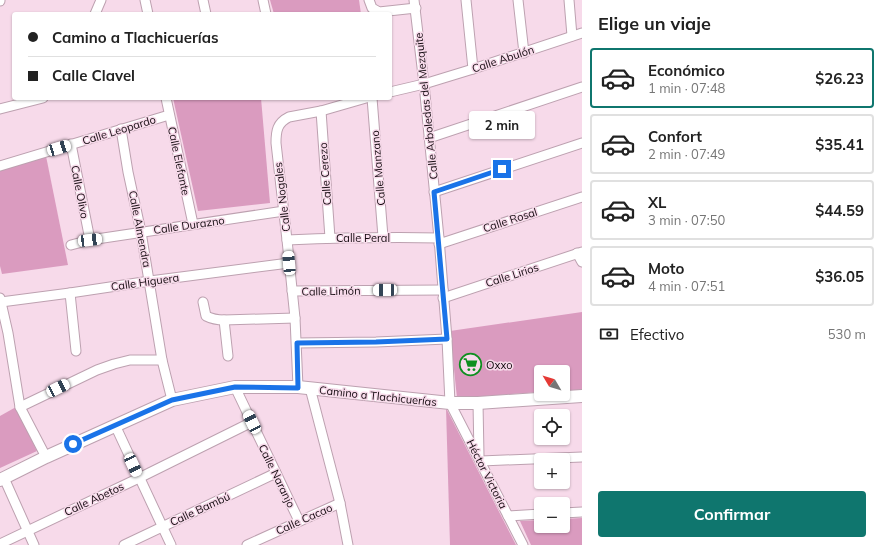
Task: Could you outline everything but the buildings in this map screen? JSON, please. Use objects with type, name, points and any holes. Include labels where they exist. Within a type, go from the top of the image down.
[{"type":"street","points":[[96,12],[101,0]]},
{"type":"street","points":[[145,0],[148,12]]},
{"type":"street","points":[[203,0],[206,12]]},
{"type":"street","points":[[263,0],[266,12]]},
{"type":"street","points":[[369,0],[372,8],[379,12],[415,4]]},
{"type":"street","points":[[466,0],[473,69]]},
{"type":"street","points":[[518,0],[524,53]]},
{"type":"street","points":[[569,0],[572,36]]},
{"type":"street","name":"Calle Arboledas del Mezquite","points":[[415,4],[439,241],[447,339],[450,403]]},
{"type":"street","name":"Calle Abulón","points":[[392,92],[424,84],[473,69],[582,33]]},
{"type":"street","points":[[429,138],[582,87]]},
{"type":"street","points":[[0,109],[35,100]]},
{"type":"street","name":"Calle Elefante","points":[[166,100],[193,224]]},
{"type":"street","points":[[321,111],[359,100]]},
{"type":"street","name":"Calle Manzano","points":[[372,100],[384,237]]},
{"type":"street","name":"Calle Nogales","points":[[298,388],[295,318],[276,134],[278,127],[284,119],[321,111]]},
{"type":"street","name":"Calle Cerezo","points":[[321,111],[330,238]]},
{"type":"street","name":"Calle Leopardo","points":[[0,166],[169,115]]},
{"type":"street","name":"Calle Almendra","points":[[121,129],[150,281],[162,360],[172,400]]},
{"type":"street","points":[[434,192],[582,143]]},
{"type":"street","name":"Calle Olivo","points":[[71,144],[90,240]]},
{"type":"street","name":"Calle Rosal","points":[[439,241],[582,197]]},
{"type":"street","name":"Calle Durazno","points":[[71,245],[90,240],[284,211]]},
{"type":"street","name":"Calle Peral","points":[[287,240],[384,237],[439,241]]},
{"type":"street","points":[[579,252],[582,262]]},
{"type":"street","name":"Calle Lirios","points":[[443,294],[579,252]]},
{"type":"street","name":"Calle Higuera","points":[[0,300],[70,294],[150,281],[289,263]]},
{"type":"street","name":"Calle Limón","points":[[292,291],[443,294]]},
{"type":"street","points":[[70,294],[76,351]]},
{"type":"street","points":[[0,300],[4,335],[20,407],[46,457]]},
{"type":"street","points":[[203,302],[206,316],[210,318],[224,320],[295,318]]},
{"type":"street","points":[[224,320],[228,356]]},
{"type":"street","points":[[297,343],[447,339]]},
{"type":"street","points":[[20,407],[97,370],[114,364],[130,360],[162,360]]},
{"type":"street","name":"Camino a Tlachicuerías","points":[[2,479],[46,457],[172,400],[235,387],[310,388],[450,403],[582,396]]},
{"type":"street","name":"Calle Naranjo","points":[[235,387],[299,521]]},
{"type":"street","points":[[310,388],[340,503],[348,545]]},
{"type":"street","points":[[478,402],[480,460],[582,457]]},
{"type":"street","name":"Héctor Victoria","points":[[450,403],[523,545]]},
{"type":"street","name":"Calle Abetos","points":[[0,544],[252,422]]},
{"type":"street","points":[[115,425],[171,545]]},
{"type":"street","name":"Calle Bambú","points":[[124,545],[276,473]]},
{"type":"street","points":[[2,479],[34,545]]},
{"type":"street","name":"Calle Cacao","points":[[247,545],[340,503]]},
{"type":"street","points":[[570,513],[582,512]]},
{"type":"street","points":[[508,516],[534,514]]},
{"type":"shaded area","points":[[270,0],[359,0],[361,12],[273,12]]},
{"type":"shaded area","points":[[173,100],[261,100],[270,203],[198,211]]},
{"type":"shaded area","points":[[46,156],[68,265],[2,274],[0,266],[0,171]]},
{"type":"shaded area","points":[[582,312],[582,390],[570,391],[570,365],[534,365],[534,392],[457,398],[450,331]]},
{"type":"shaded area","points":[[16,407],[37,451],[0,468],[0,416]]},
{"type":"shaded area","points":[[446,408],[516,545],[450,545]]},
{"type":"shaded area","points":[[582,518],[582,545],[531,545],[520,521],[534,520],[534,533],[570,533],[570,519]]},
{"type":"place","name":"Oxxo","points":[[471,365]]},
{"type":"route","points":[[73,444],[172,400],[235,387],[298,388],[297,343],[447,339],[434,192],[502,169]]}]
